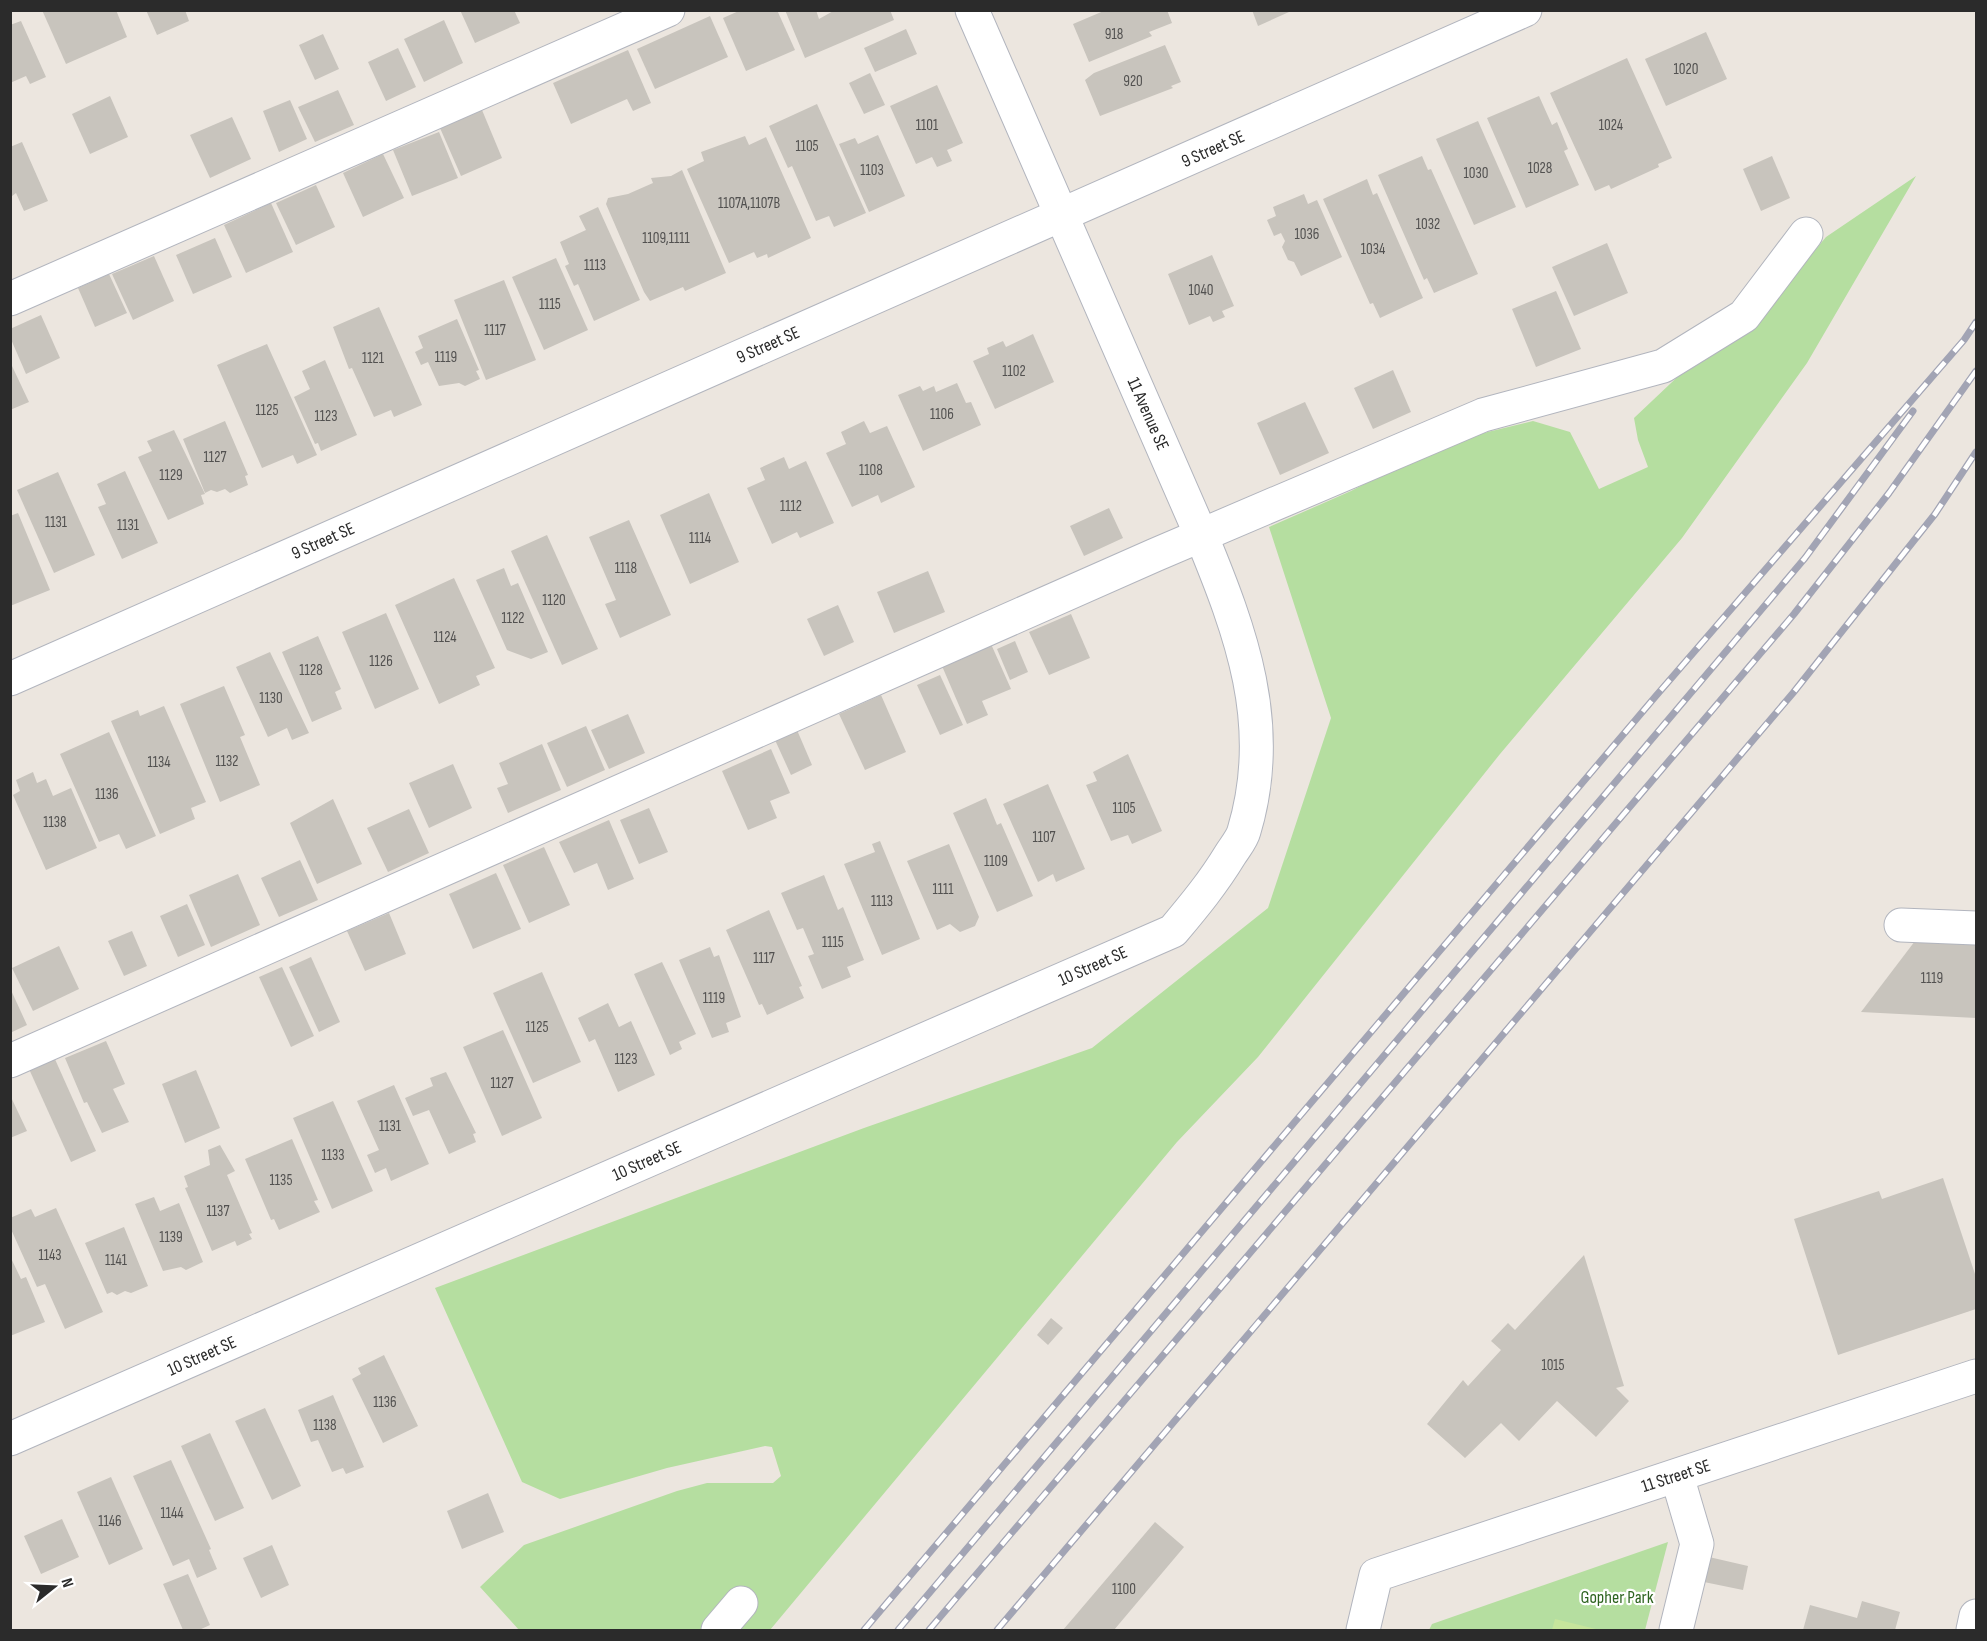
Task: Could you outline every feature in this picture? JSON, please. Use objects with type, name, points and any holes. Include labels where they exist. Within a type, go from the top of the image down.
[{"type":"street","points":[[10,299],[668,10]]},
{"type":"street","name":"11 Avenue SE","points":[[972,10],[1228,601],[1252,681],[1257,756],[1244,833]]},
{"type":"street","name":"9 Street SE","points":[[10,679],[1525,10]]},
{"type":"street","points":[[10,1060],[1201,535],[1483,415],[1663,366],[1744,316],[1806,234]]},
{"type":"street","name":"10 Street SE","points":[[10,1439],[1173,931],[1208,891],[1244,833]]},
{"type":"street","points":[[1901,925],[1977,928]]},
{"type":"street","name":"11 Street SE","points":[[1363,1630],[1376,1575],[1977,1376]]},
{"type":"street","points":[[1676,1630],[1697,1544],[1677,1476]]},
{"type":"street","points":[[718,1630],[741,1603]]},
{"type":"street","points":[[1973,1630],[1977,1616]]},
{"type":"green space","points":[[1916,176],[1807,363],[1682,538],[1500,754],[1258,1057],[1177,1142],[770,1630],[519,1630],[480,1587],[524,1545],[677,1491],[707,1483],[773,1483],[781,1476],[772,1447],[765,1446],[667,1468],[560,1499],[522,1482],[435,1288],[864,1128],[1092,1048],[1268,908],[1331,718],[1269,527],[1351,491],[1446,442],[1533,421],[1570,432],[1599,489],[1648,467],[1638,440],[1634,418],[1689,366],[1747,331],[1826,237]]},
{"type":"green space","name":"Gopher Park","points":[[1668,1542],[1645,1630],[1429,1630],[1432,1624]]},
{"type":"green space","points":[[1555,1619],[1600,1630],[1552,1630]]},
{"type":"building","points":[[42,10],[116,10],[127,37],[66,64]]},
{"type":"building","points":[[146,10],[185,10],[189,21],[157,35]]},
{"type":"building","points":[[460,10],[514,10],[520,23],[475,43]]},
{"type":"building","points":[[741,10],[777,10],[795,50],[746,71],[723,18]]},
{"type":"building","points":[[785,10],[816,10],[819,19],[835,10],[890,10],[894,20],[805,58]]},
{"type":"building","points":[[1106,10],[1167,10],[1172,23],[1149,32],[1152,36],[1089,62],[1073,24]]},
{"type":"building","points":[[1252,10],[1288,10],[1289,12],[1258,26]]},
{"type":"building","points":[[710,16],[728,57],[655,89],[637,49]]},
{"type":"building","points":[[444,20],[463,63],[424,82],[404,39]]},
{"type":"building","points":[[21,21],[46,77],[30,84],[26,76],[10,83],[10,25]]},
{"type":"building","points":[[906,29],[917,54],[875,72],[864,48]]},
{"type":"building","points":[[1706,32],[1727,79],[1666,106],[1645,59]]},
{"type":"building","points":[[323,34],[339,69],[315,80],[299,45]]},
{"type":"building","points":[[1165,45],[1181,82],[1171,86],[1173,88],[1100,116],[1085,80],[1094,73]]},
{"type":"building","points":[[398,48],[416,87],[386,101],[368,62]]},
{"type":"building","points":[[628,50],[651,103],[633,111],[627,99],[571,124],[553,83]]},
{"type":"building","points":[[1627,58],[1672,158],[1658,164],[1659,167],[1611,189],[1609,185],[1595,191],[1550,93]]},
{"type":"building","points":[[870,73],[885,105],[864,114],[849,83]]},
{"type":"building","points":[[937,85],[963,143],[947,150],[952,161],[937,167],[932,157],[916,164],[890,106]]},
{"type":"building","points":[[338,90],[354,125],[315,142],[298,107]]},
{"type":"building","points":[[110,96],[128,137],[90,154],[72,114]]},
{"type":"building","points":[[1539,96],[1552,125],[1557,122],[1568,149],[1564,151],[1579,185],[1526,208],[1487,118]]},
{"type":"building","points":[[290,100],[307,139],[279,152],[263,111]]},
{"type":"building","points":[[817,104],[866,213],[834,227],[829,216],[816,221],[792,166],[788,168],[769,126]]},
{"type":"building","points":[[482,110],[502,158],[461,176],[440,128]]},
{"type":"building","points":[[232,117],[251,159],[210,178],[190,135]]},
{"type":"building","points":[[1478,121],[1516,207],[1474,225],[1436,139]]},
{"type":"building","points":[[439,132],[458,178],[412,196],[393,150]]},
{"type":"building","points":[[878,135],[905,196],[869,212],[839,144],[855,138],[858,144]]},
{"type":"building","points":[[745,136],[749,145],[766,137],[811,238],[768,258],[767,254],[757,258],[754,252],[729,263],[687,169],[704,161],[701,152]]},
{"type":"building","points":[[22,142],[48,201],[24,211],[16,193],[12,196],[10,193],[10,147]]},
{"type":"building","points":[[383,154],[404,198],[363,217],[343,173]]},
{"type":"building","points":[[1422,156],[1428,170],[1431,169],[1478,274],[1434,293],[1427,278],[1424,280],[1378,175]]},
{"type":"building","points":[[1772,156],[1790,198],[1761,211],[1743,169]]},
{"type":"building","points":[[682,170],[726,273],[685,291],[683,287],[650,301],[606,204],[608,198],[628,194],[653,183],[651,178],[671,176]]},
{"type":"building","points":[[1367,179],[1373,195],[1377,193],[1423,298],[1380,318],[1373,303],[1370,304],[1323,199]]},
{"type":"building","points":[[316,185],[335,227],[296,245],[276,203]]},
{"type":"building","points":[[1304,194],[1308,204],[1317,200],[1342,257],[1301,276],[1294,262],[1288,260],[1282,247],[1285,241],[1281,233],[1274,236],[1267,220],[1276,216],[1273,207]]},
{"type":"building","points":[[271,203],[293,252],[246,273],[224,225]]},
{"type":"building","points":[[598,207],[640,300],[594,321],[578,284],[574,286],[565,266],[569,264],[560,242],[586,230],[579,216]]},
{"type":"building","points":[[215,238],[232,277],[193,294],[176,255]]},
{"type":"building","points":[[1607,243],[1628,293],[1574,316],[1552,267]]},
{"type":"building","points":[[1212,255],[1234,306],[1222,311],[1225,317],[1213,322],[1210,316],[1189,325],[1168,274]]},
{"type":"building","points":[[154,256],[174,301],[133,320],[112,274]]},
{"type":"building","points":[[556,258],[588,330],[544,350],[512,277]]},
{"type":"building","points":[[109,274],[127,313],[95,327],[78,288]]},
{"type":"building","points":[[504,280],[536,360],[486,380],[454,300]]},
{"type":"building","points":[[1556,291],[1581,349],[1536,367],[1512,309]]},
{"type":"building","points":[[379,307],[422,405],[394,417],[391,410],[374,417],[352,368],[349,369],[333,327]]},
{"type":"building","points":[[41,315],[60,358],[26,374],[10,337],[10,329]]},
{"type":"building","points":[[457,319],[479,370],[476,371],[480,379],[465,386],[459,383],[439,386],[428,362],[421,365],[415,352],[423,348],[418,336]]},
{"type":"building","points":[[1033,334],[1054,382],[995,409],[973,361],[989,354],[987,348],[1003,341],[1006,347]]},
{"type":"building","points":[[267,344],[317,455],[297,464],[293,455],[262,468],[217,365]]},
{"type":"building","points":[[325,360],[357,435],[321,451],[318,443],[315,444],[294,397],[310,389],[302,371]]},
{"type":"building","points":[[12,366],[29,402],[10,410],[10,367]]},
{"type":"building","points":[[1393,370],[1411,412],[1373,429],[1354,388]]},
{"type":"building","points":[[957,383],[966,403],[971,402],[981,425],[923,451],[898,395],[920,386],[923,391],[934,386],[936,392]]},
{"type":"building","points":[[1305,402],[1329,453],[1280,475],[1257,423]]},
{"type":"building","points":[[225,421],[248,475],[245,476],[248,485],[230,493],[225,489],[205,493],[183,439]]},
{"type":"building","points":[[864,421],[870,433],[887,426],[915,487],[881,503],[878,495],[852,507],[826,453],[846,444],[841,432]]},
{"type":"building","points":[[174,430],[205,494],[201,495],[204,504],[168,520],[138,457],[152,451],[147,441]]},
{"type":"building","points":[[784,457],[789,469],[806,461],[834,523],[800,538],[797,532],[772,544],[747,488],[765,480],[760,468]]},
{"type":"building","points":[[125,471],[158,543],[122,559],[98,507],[106,504],[97,484]]},
{"type":"building","points":[[58,472],[95,555],[54,573],[17,490]]},
{"type":"building","points":[[709,493],[739,562],[690,584],[660,515]]},
{"type":"building","points":[[1109,508],[1123,538],[1084,556],[1070,526]]},
{"type":"building","points":[[18,513],[50,590],[10,606],[10,516]]},
{"type":"building","points":[[629,520],[671,615],[620,638],[605,604],[616,600],[589,537]]},
{"type":"building","points":[[547,535],[598,649],[562,665],[511,551]]},
{"type":"building","points":[[504,568],[511,586],[518,583],[548,652],[531,659],[507,650],[476,580]]},
{"type":"building","points":[[928,571],[945,612],[894,633],[877,592]]},
{"type":"building","points":[[454,578],[495,668],[476,676],[480,685],[439,704],[395,605]]},
{"type":"building","points":[[838,605],[854,642],[824,656],[807,619]]},
{"type":"building","points":[[386,613],[419,689],[375,709],[342,632]]},
{"type":"building","points":[[1071,614],[1090,658],[1049,675],[1029,632]]},
{"type":"building","points":[[318,636],[341,689],[335,692],[342,709],[312,722],[282,652]]},
{"type":"building","points":[[1015,641],[1028,672],[1010,680],[997,649]]},
{"type":"building","points":[[991,644],[1011,689],[982,701],[988,715],[967,724],[942,666]]},
{"type":"building","points":[[270,652],[309,733],[292,740],[287,728],[268,737],[236,667]]},
{"type":"building","points":[[940,675],[963,725],[940,735],[917,685]]},
{"type":"building","points":[[224,686],[245,735],[240,737],[260,785],[220,802],[180,704]]},
{"type":"building","points":[[881,695],[906,752],[865,770],[839,714]]},
{"type":"building","points":[[164,706],[206,802],[191,808],[195,819],[160,834],[111,721],[138,710],[140,716]]},
{"type":"building","points":[[628,714],[645,753],[609,769],[591,730]]},
{"type":"building","points":[[586,726],[605,770],[567,787],[547,743]]},
{"type":"building","points":[[797,730],[812,765],[791,775],[775,740]]},
{"type":"building","points":[[109,732],[156,836],[126,849],[119,834],[99,842],[60,754]]},
{"type":"building","points":[[542,744],[561,790],[508,813],[497,788],[508,784],[499,763]]},
{"type":"building","points":[[771,749],[790,793],[770,801],[777,818],[748,830],[722,771]]},
{"type":"building","points":[[1128,754],[1162,831],[1132,844],[1128,835],[1111,841],[1086,785],[1097,781],[1093,772]]},
{"type":"building","points":[[453,764],[472,808],[429,828],[409,783]]},
{"type":"building","points":[[33,772],[37,783],[46,779],[53,796],[71,788],[97,848],[46,870],[13,795],[20,791],[16,780]]},
{"type":"building","points":[[1048,784],[1085,869],[1056,882],[1053,874],[1038,882],[1003,804]]},
{"type":"building","points":[[986,798],[997,825],[1001,823],[1033,896],[997,912],[953,813]]},
{"type":"building","points":[[333,799],[362,864],[317,884],[290,823]]},
{"type":"building","points":[[649,808],[668,852],[639,864],[620,820]]},
{"type":"building","points":[[409,809],[429,853],[388,872],[367,828]]},
{"type":"building","points":[[609,820],[634,879],[608,890],[597,863],[574,873],[559,842]]},
{"type":"building","points":[[880,841],[920,939],[882,955],[844,864],[875,852],[872,844]]},
{"type":"building","points":[[949,844],[979,917],[975,926],[960,932],[950,924],[937,930],[907,861]]},
{"type":"building","points":[[544,847],[570,905],[529,923],[503,865]]},
{"type":"building","points":[[300,860],[318,900],[279,917],[261,878]]},
{"type":"building","points":[[496,873],[521,929],[473,949],[449,894]]},
{"type":"building","points":[[238,874],[260,925],[211,947],[189,895]]},
{"type":"building","points":[[824,875],[838,910],[843,907],[864,960],[847,967],[851,977],[822,989],[808,956],[814,954],[803,928],[797,930],[781,893]]},
{"type":"building","points":[[187,904],[205,945],[178,957],[160,916]]},
{"type":"building","points":[[769,910],[802,986],[799,987],[804,998],[767,1015],[762,1004],[759,1005],[726,930]]},
{"type":"building","points":[[389,913],[406,954],[365,971],[347,931]]},
{"type":"building","points":[[132,931],[147,966],[124,976],[108,941]]},
{"type":"building","points":[[1915,941],[1976,944],[1976,1018],[1861,1012]]},
{"type":"building","points":[[59,946],[79,989],[33,1011],[12,968]]},
{"type":"building","points":[[710,947],[714,957],[719,955],[741,1017],[726,1023],[729,1032],[712,1038],[679,960]]},
{"type":"building","points":[[311,957],[340,1022],[319,1032],[289,967]]},
{"type":"building","points":[[662,962],[696,1034],[679,1042],[682,1049],[670,1055],[634,974]]},
{"type":"building","points":[[282,967],[314,1036],[291,1047],[259,977]]},
{"type":"building","points":[[542,972],[581,1062],[533,1083],[493,993]]},
{"type":"building","points":[[10,988],[27,1025],[10,1033]]},
{"type":"building","points":[[608,1003],[619,1027],[631,1021],[655,1075],[618,1092],[595,1039],[589,1042],[578,1018]]},
{"type":"building","points":[[503,1030],[542,1118],[502,1136],[463,1047]]},
{"type":"building","points":[[106,1041],[125,1084],[113,1089],[129,1122],[102,1133],[87,1102],[84,1103],[65,1058]]},
{"type":"building","points":[[54,1057],[96,1151],[71,1162],[29,1069]]},
{"type":"building","points":[[196,1070],[220,1128],[185,1143],[162,1084]]},
{"type":"building","points":[[446,1072],[476,1133],[473,1134],[476,1142],[449,1154],[429,1110],[413,1116],[405,1098],[433,1086],[430,1078]]},
{"type":"building","points":[[394,1085],[429,1164],[391,1181],[386,1168],[375,1173],[367,1155],[379,1150],[357,1101]]},
{"type":"building","points":[[10,1095],[27,1131],[10,1138]]},
{"type":"building","points":[[333,1101],[373,1191],[332,1209],[293,1118]]},
{"type":"building","points":[[292,1139],[318,1200],[314,1201],[320,1212],[279,1230],[274,1219],[271,1220],[245,1159]]},
{"type":"building","points":[[220,1145],[235,1171],[227,1175],[252,1233],[249,1234],[252,1239],[237,1246],[235,1241],[212,1251],[185,1188],[188,1187],[184,1176],[210,1165],[208,1150]]},
{"type":"building","points":[[1943,1178],[1976,1277],[1976,1309],[1838,1355],[1794,1219],[1879,1191],[1882,1199]]},
{"type":"building","points":[[154,1197],[160,1211],[179,1203],[203,1262],[186,1270],[181,1267],[163,1271],[135,1204]]},
{"type":"building","points":[[56,1208],[103,1312],[65,1329],[45,1284],[37,1287],[10,1227],[10,1218],[31,1209],[35,1217]]},
{"type":"building","points":[[124,1227],[148,1286],[131,1293],[125,1291],[117,1295],[112,1292],[107,1294],[85,1243]]},
{"type":"building","points":[[1584,1255],[1624,1386],[1616,1388],[1629,1401],[1596,1437],[1557,1401],[1519,1441],[1501,1423],[1465,1458],[1427,1424],[1463,1380],[1468,1386],[1501,1350],[1491,1341],[1508,1323],[1515,1330]]},
{"type":"building","points":[[10,1256],[21,1279],[26,1277],[45,1322],[10,1336]]},
{"type":"building","points":[[1051,1318],[1063,1328],[1048,1345],[1037,1335]]},
{"type":"building","points":[[384,1355],[418,1426],[383,1443],[352,1379],[361,1374],[358,1368]]},
{"type":"building","points":[[333,1395],[364,1467],[346,1474],[343,1468],[332,1472],[318,1440],[311,1442],[298,1410]]},
{"type":"building","points":[[265,1408],[301,1486],[272,1500],[235,1421]]},
{"type":"building","points":[[210,1433],[244,1508],[215,1521],[181,1446]]},
{"type":"building","points":[[171,1460],[211,1549],[209,1550],[217,1569],[197,1578],[189,1559],[173,1566],[133,1476]]},
{"type":"building","points":[[111,1477],[143,1549],[109,1565],[77,1492]]},
{"type":"building","points":[[488,1493],[504,1532],[462,1549],[447,1511]]},
{"type":"building","points":[[62,1519],[79,1557],[41,1574],[24,1536]]},
{"type":"building","points":[[1155,1522],[1184,1547],[1114,1630],[1063,1630]]},
{"type":"building","points":[[272,1545],[289,1585],[261,1598],[243,1558]]},
{"type":"building","points":[[1709,1557],[1748,1566],[1743,1590],[1704,1582]]},
{"type":"building","points":[[188,1574],[210,1625],[199,1630],[183,1630],[163,1584]]},
{"type":"building","points":[[1862,1601],[1900,1612],[1895,1630],[1803,1630],[1810,1605],[1857,1618]]},
{"type":"railway","points":[[864,1630],[1655,697],[1964,340],[1976,322]]},
{"type":"railway","points":[[929,1630],[1794,614],[1889,493],[1976,371]]},
{"type":"railway","points":[[898,1630],[1805,558],[1913,411]]},
{"type":"railway","points":[[997,1630],[1793,693],[1935,514],[1976,452]]}]
